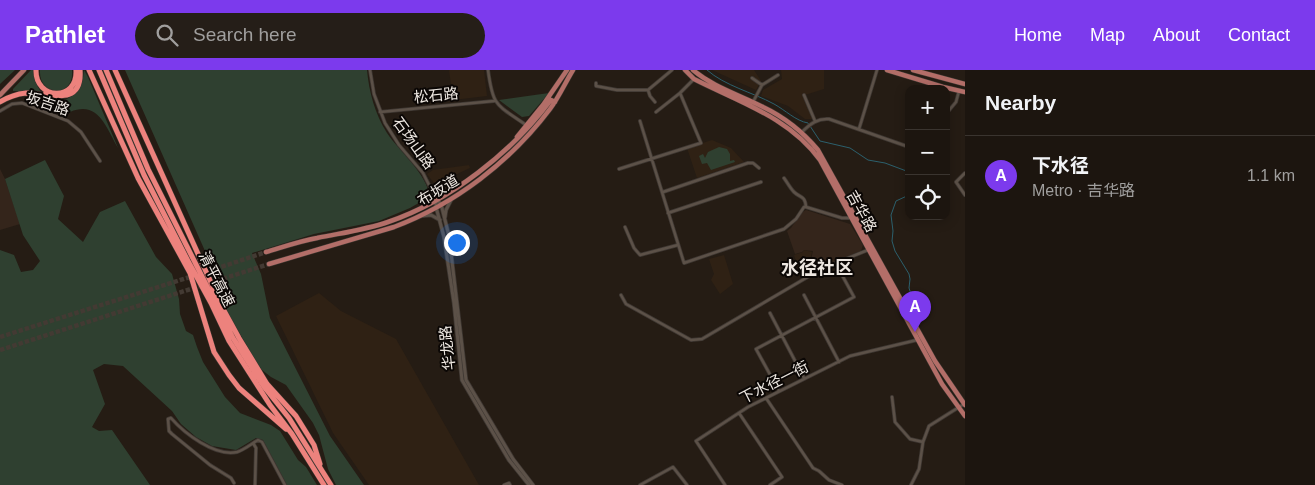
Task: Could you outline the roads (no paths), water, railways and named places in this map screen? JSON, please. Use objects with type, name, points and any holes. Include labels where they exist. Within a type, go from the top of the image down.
[{"type":"highway","points":[[36,70],[37,78],[42,88],[53,93],[59,93],[65,92],[72,86],[76,79],[76,70]]},
{"type":"highway","points":[[0,102],[23,94],[57,97],[68,94],[75,89],[80,70]]},
{"type":"highway","points":[[89,70],[138,178],[190,273],[214,352],[239,388],[292,434]]},
{"type":"highway","name":"清平高速","points":[[99,70],[144,176],[211,303],[228,341],[270,405],[292,434],[324,485]]},
{"type":"highway","name":"清平高速","points":[[106,70],[148,169],[233,338],[265,388],[290,418],[331,485]]},
{"type":"highway","points":[[115,70],[222,307],[264,378],[292,411],[311,440],[317,451],[320,467]]},
{"type":"main road","points":[[0,95],[24,70]]},
{"type":"main road","name":"布坂道","points":[[270,264],[394,227],[420,216],[452,197],[505,160],[534,129],[573,70]]},
{"type":"main road","name":"吉华路","points":[[685,70],[694,79],[802,132]]},
{"type":"main road","name":"吉华路","points":[[694,70],[708,80],[783,119],[802,132],[855,219],[935,361],[965,405]]},
{"type":"main road","points":[[887,70],[962,91]]},
{"type":"main road","points":[[913,70],[965,84]]},
{"type":"main road","points":[[516,139],[566,72]]},
{"type":"main road","name":"布坂道","points":[[266,252],[314,238],[386,223],[407,215],[450,192],[483,168],[525,132],[553,101]]},
{"type":"main road","name":"吉华路","points":[[855,219],[942,384],[965,416]]},
{"type":"street","name":"石场山路","points":[[370,70],[374,94],[380,112],[394,137],[423,173],[436,199]]},
{"type":"street","points":[[488,70],[491,93],[494,100],[499,106],[526,125]]},
{"type":"street","points":[[596,83],[596,86],[617,90],[648,90],[672,70]]},
{"type":"street","points":[[859,129],[877,70]]},
{"type":"street","points":[[753,102],[762,84],[778,75]]},
{"type":"street","points":[[752,78],[762,84]]},
{"type":"street","points":[[656,112],[694,79]]},
{"type":"street","points":[[648,90],[655,102]]},
{"type":"street","points":[[950,109],[962,91]]},
{"type":"street","points":[[619,169],[701,143],[680,93]]},
{"type":"street","points":[[804,95],[815,122]]},
{"type":"street","name":"松石路","points":[[380,112],[494,100]]},
{"type":"street","name":"坂吉路","points":[[0,111],[12,104],[22,103],[68,121],[81,132],[100,161]]},
{"type":"street","points":[[802,132],[820,119],[829,119],[905,146]]},
{"type":"street","points":[[640,121],[684,263],[784,229],[806,207]]},
{"type":"street","points":[[663,192],[748,163],[753,163],[759,168]]},
{"type":"street","points":[[965,173],[956,182],[965,195]]},
{"type":"street","points":[[784,178],[795,193],[802,196],[806,202],[806,207]]},
{"type":"street","points":[[668,213],[761,182]]},
{"type":"street","points":[[445,220],[446,210],[452,197]]},
{"type":"street","points":[[436,199],[438,205]]},
{"type":"street","name":"华龙路","points":[[438,205],[454,303],[462,380],[510,460],[529,485]]},
{"type":"street","name":"华龙路","points":[[438,205],[445,220],[449,236],[466,380],[513,459],[533,485]]},
{"type":"street","points":[[806,207],[842,218],[855,219]]},
{"type":"street","points":[[420,216],[430,216],[440,220]]},
{"type":"street","points":[[625,227],[634,248],[640,255],[678,245]]},
{"type":"street","points":[[621,296],[626,304],[691,340],[702,339],[823,268],[870,250]]},
{"type":"street","points":[[779,391],[756,349],[854,297],[842,275]]},
{"type":"street","points":[[804,295],[839,362]]},
{"type":"street","points":[[770,313],[804,378]]},
{"type":"street","name":"下水径一街","points":[[725,485],[696,441],[766,398],[850,356],[918,339]]},
{"type":"street","points":[[892,397],[895,422],[910,439],[923,442]]},
{"type":"street","points":[[766,398],[813,468],[829,480],[842,485]]},
{"type":"street","points":[[911,485],[918,468],[928,426],[965,405]]},
{"type":"street","points":[[739,413],[782,477],[770,485]]},
{"type":"street","points":[[234,483],[231,478],[210,465],[172,434],[169,431],[168,419],[171,418],[202,444],[227,453],[238,452],[258,440],[262,442],[284,485]]},
{"type":"street","points":[[253,443],[256,448],[255,485]]},
{"type":"street","points":[[640,485],[670,467],[676,470],[687,485]]},
{"type":"street","points":[[504,485],[509,483],[510,485]]},
{"type":"waterway","points":[[707,70],[714,76],[766,100],[795,118],[808,123],[820,141],[850,148],[868,160],[885,163],[905,170]]},
{"type":"waterway","points":[[905,197],[896,201],[891,215],[892,241],[895,251],[909,274],[909,288],[913,300]]},
{"type":"tunnel","points":[[203,273],[266,252]]},
{"type":"tunnel","points":[[0,350],[269,264]]},
{"type":"tunnel","points":[[0,337],[193,276]]},
{"type":"place","name":"下水径","points":[[915,332]]},
{"type":"district","name":"水径社区","points":[[817,268]]}]
